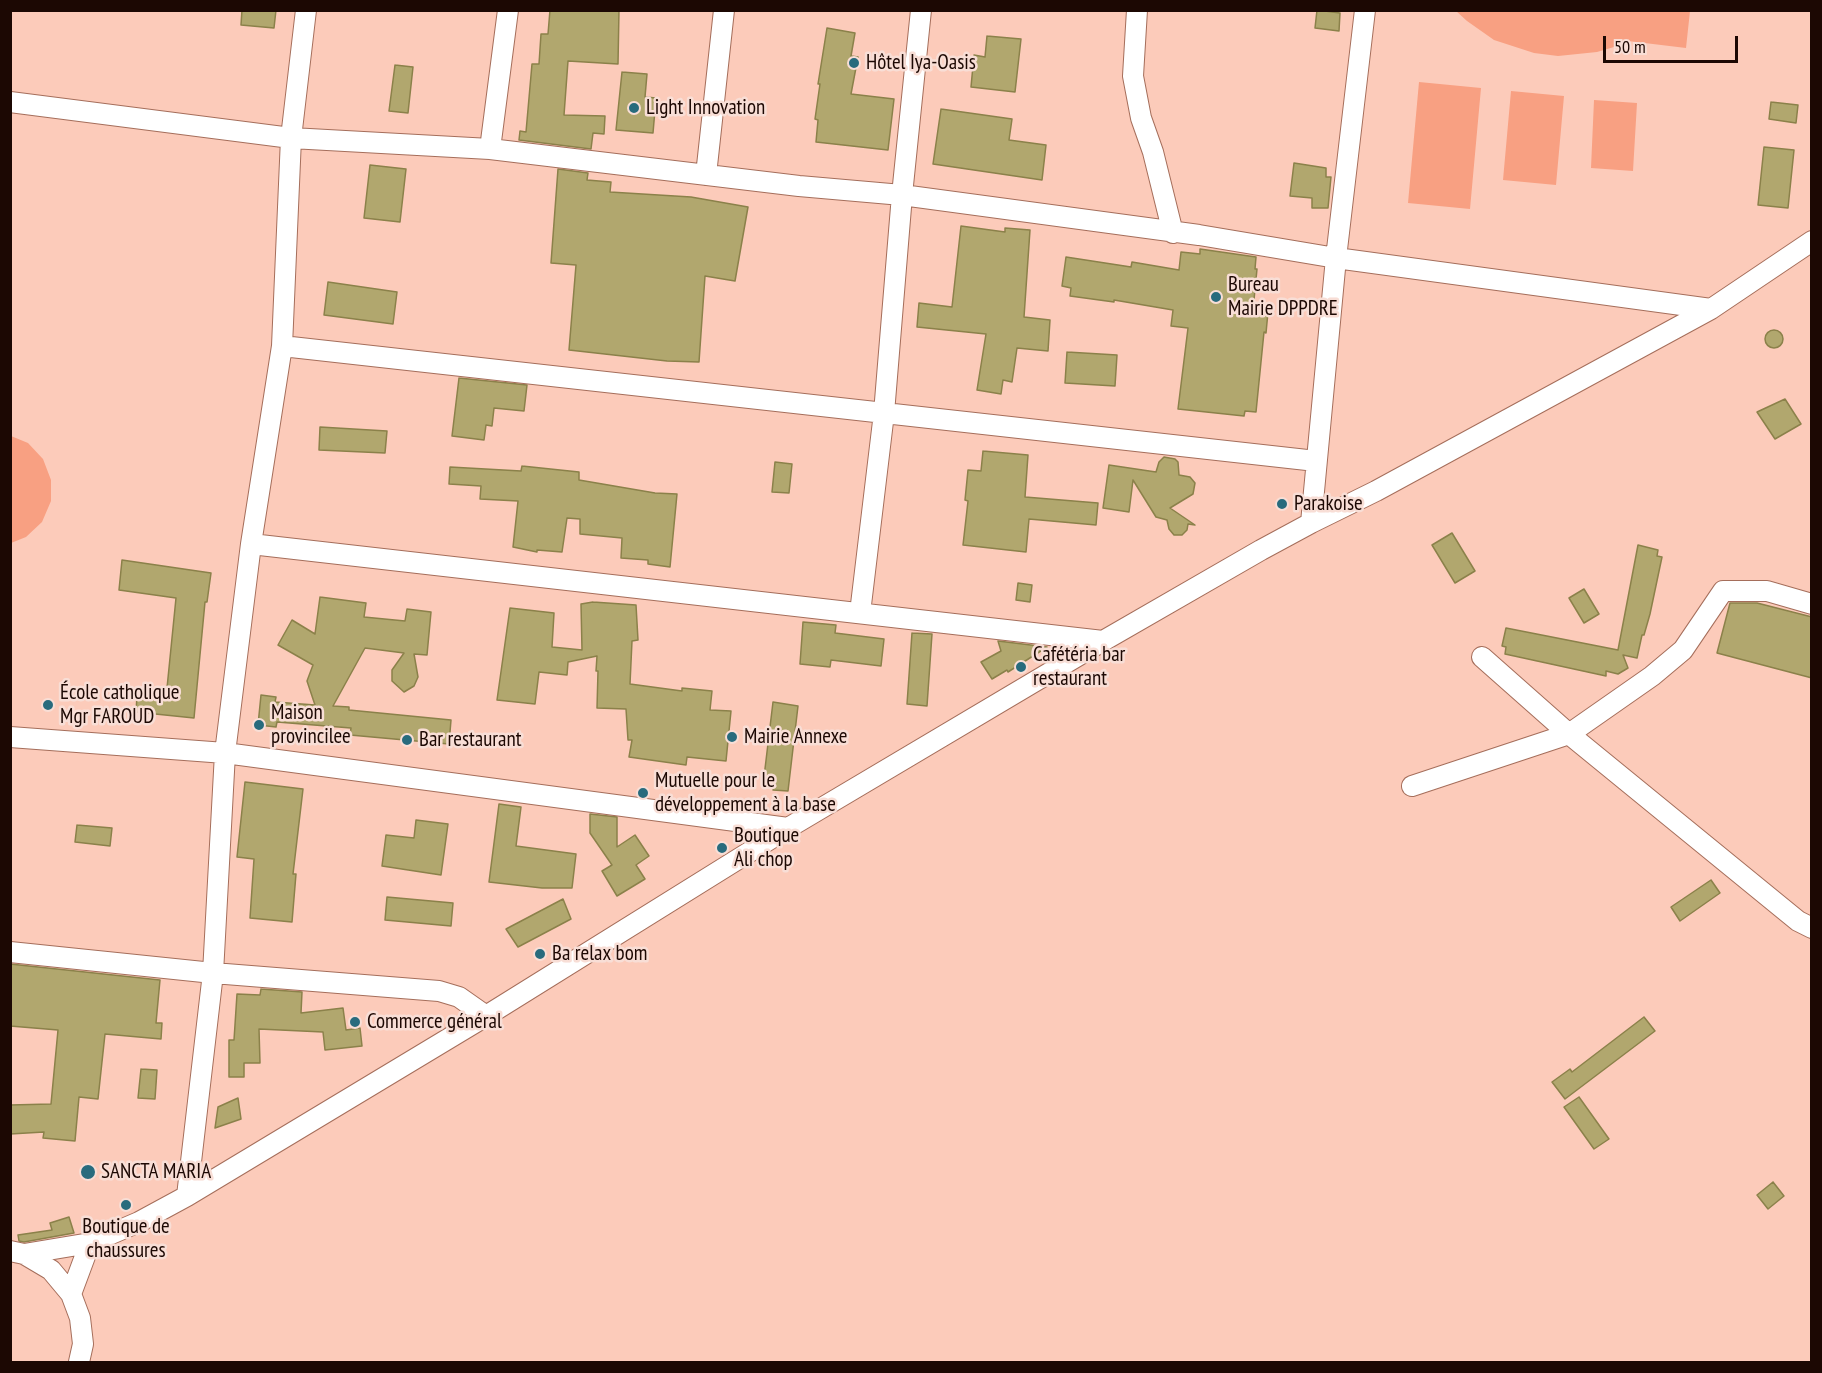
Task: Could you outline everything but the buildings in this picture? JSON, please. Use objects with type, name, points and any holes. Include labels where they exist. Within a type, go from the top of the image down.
[{"type":"street","points":[[187,1196],[213,973],[225,753],[251,544],[282,346],[291,138],[306,10]]},
{"type":"street","points":[[490,148],[508,10]]},
{"type":"street","points":[[706,175],[724,10]]},
{"type":"street","points":[[860,613],[884,413],[902,195],[921,10]]},
{"type":"street","points":[[1137,10],[1133,76],[1141,118],[1153,152],[1173,233]]},
{"type":"street","points":[[1311,523],[1336,258],[1365,10]]},
{"type":"street","points":[[10,102],[291,138],[490,148],[799,186],[902,195],[1336,258],[1711,309]]},
{"type":"street","points":[[17,1252],[90,1243],[139,1222],[187,1196],[486,1016],[788,828],[1103,641],[1261,550],[1376,491],[1711,309],[1812,242]]},
{"type":"street","points":[[282,346],[1317,461]]},
{"type":"street","points":[[251,544],[1103,641]]},
{"type":"street","points":[[1412,786],[1569,734],[1652,676],[1683,650],[1723,591],[1767,591],[1812,604]]},
{"type":"street","points":[[1482,657],[1569,734],[1798,921],[1812,928]]},
{"type":"street","points":[[10,737],[225,753],[788,828]]},
{"type":"street","points":[[10,952],[213,973],[439,992],[459,998],[486,1016]]},
{"type":"street","points":[[71,1294],[90,1243]]},
{"type":"street","points":[[17,1252],[51,1270],[71,1294],[80,1318],[83,1344],[80,1362]]},
{"type":"shaded area","points":[[1456,11],[1690,11],[1686,48],[1628,41],[1597,52],[1558,56],[1534,53],[1494,40]]},
{"type":"shaded area","points":[[1419,82],[1481,88],[1470,209],[1408,203]]},
{"type":"shaded area","points":[[1511,91],[1564,96],[1556,185],[1503,180]]},
{"type":"shaded area","points":[[1594,100],[1637,103],[1633,171],[1591,168]]},
{"type":"shaded area","points":[[11,436],[28,443],[43,459],[51,480],[51,501],[42,522],[26,537],[11,543]]},
{"type":"place","name":"Hôtel Iya-Oasis","points":[[854,63]]},
{"type":"place","name":"Light Innovation","points":[[634,108]]},
{"type":"place","name":"Bureau Mairie DPPDRE","points":[[1216,297]]},
{"type":"place","name":"Parakoise","points":[[1282,504]]},
{"type":"place","name":"Cafétéria bar restaurant","points":[[1021,667]]},
{"type":"place","name":"École catholique Mgr FAROUD","points":[[48,705]]},
{"type":"place","name":"Maison provincilee","points":[[259,725]]},
{"type":"place","name":"Mairie Annexe","points":[[732,737]]},
{"type":"place","name":"Bar restaurant","points":[[407,740]]},
{"type":"place","name":"Mutuelle pour le développement à la base","points":[[643,793]]},
{"type":"place","name":"Boutique Ali chop","points":[[722,848]]},
{"type":"place","name":"Ba relax bom","points":[[540,954]]},
{"type":"place","name":"Commerce général","points":[[355,1022]]},
{"type":"place","name":"SANCTA MARIA","points":[[88,1172]]},
{"type":"place","name":"Boutique de chaussures","points":[[126,1205]]}]
